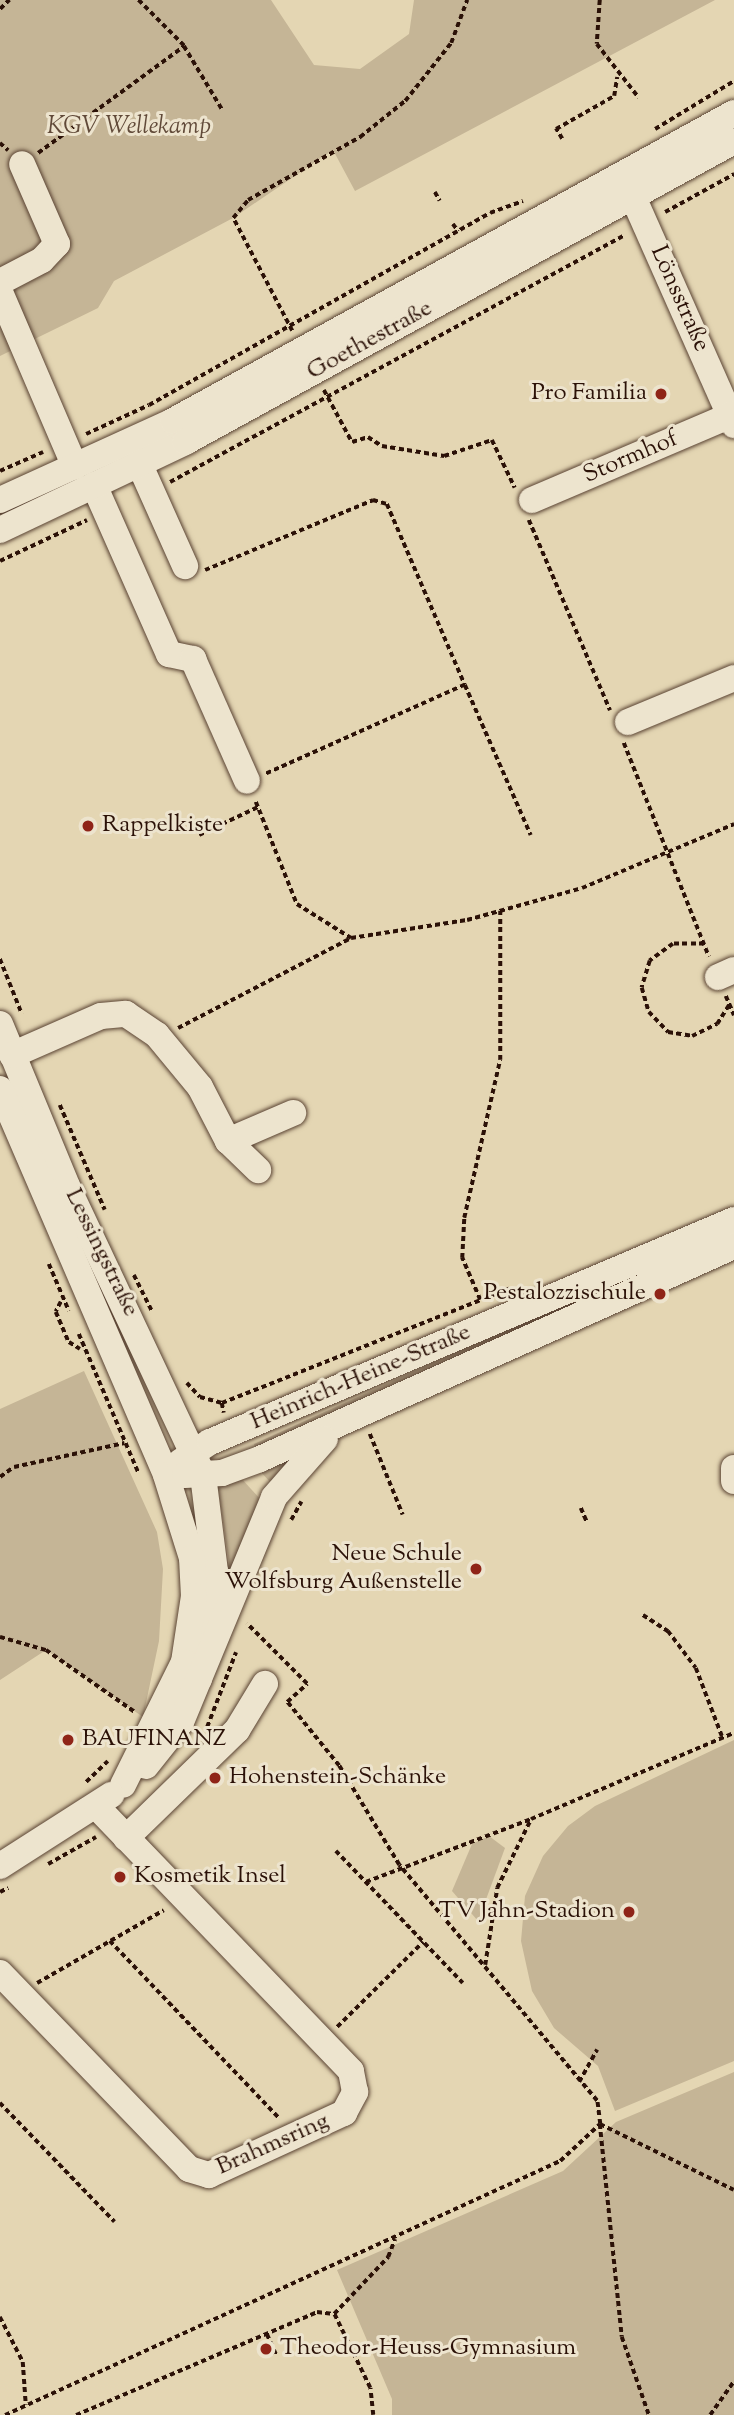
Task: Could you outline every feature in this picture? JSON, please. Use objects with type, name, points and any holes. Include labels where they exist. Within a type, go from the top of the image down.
[{"type":"street","name":"Goethestraße","points":[[0,530],[78,465],[139,463],[308,361],[628,185],[734,113]]},
{"type":"street","name":"Goethestraße","points":[[628,185],[734,141]]},
{"type":"street","points":[[0,282],[42,260],[57,244],[22,164]]},
{"type":"street","name":"Lönsstraße","points":[[628,185],[733,418]]},
{"type":"street","points":[[0,292],[78,465],[105,512],[169,654],[193,659],[247,781]]},
{"type":"street","name":"Goethestraße","points":[[0,500],[308,361]]},
{"type":"street","name":"Stormhof","points":[[525,502],[733,418]]},
{"type":"street","points":[[139,463],[189,570]]},
{"type":"street","points":[[621,724],[734,678]]},
{"type":"street","points":[[23,1050],[101,1016],[126,1014],[157,1035],[200,1087],[228,1141],[258,1170]]},
{"type":"street","name":"Lessingstraße","points":[[0,1024],[23,1050],[67,1186],[194,1450],[203,1475],[215,1571],[199,1679]]},
{"type":"street","name":"Lessingstraße","points":[[0,1089],[154,1477],[191,1558],[191,1634],[173,1694],[123,1785]]},
{"type":"street","points":[[228,1141],[293,1113]]},
{"type":"street","name":"Heinrich-Heine-Straße","points":[[154,1477],[194,1450],[734,1220]]},
{"type":"street","name":"Heinrich-Heine-Straße","points":[[154,1477],[203,1475],[245,1465],[342,1424],[734,1246]]},
{"type":"street","name":"Heinrich-Heine-Straße","points":[[0,1866],[97,1807],[170,1741],[229,1616],[274,1497],[297,1465],[342,1424]]},
{"type":"street","points":[[734,1468],[734,1480]]},
{"type":"street","points":[[126,1838],[237,1730],[265,1684]]},
{"type":"street","name":"Brahmsring","points":[[0,1973],[189,2169],[209,2175],[344,2113],[355,2092],[351,2071],[97,1807]]},
{"type":"path","points":[[0,9],[9,0]]},
{"type":"path","points":[[138,0],[184,46],[223,111]]},
{"type":"path","points":[[467,0],[451,43],[405,102],[360,137],[248,200],[233,218],[352,442],[368,437],[382,446],[444,456],[492,440],[525,502],[621,724],[667,854],[704,944],[726,973],[729,1004],[734,1016]]},
{"type":"path","points":[[600,0],[597,44],[617,77],[639,98]]},
{"type":"path","points":[[22,164],[184,46]]},
{"type":"path","points":[[562,139],[556,130],[614,96],[617,77]]},
{"type":"path","points":[[648,136],[655,129],[734,81]]},
{"type":"path","points":[[651,122],[655,129]]},
{"type":"path","points":[[151,491],[328,399],[734,174]]},
{"type":"path","points":[[435,192],[440,201]]},
{"type":"path","points":[[0,471],[78,465],[149,405],[458,231],[537,197]]},
{"type":"path","points":[[453,224],[458,231]]},
{"type":"path","points":[[189,570],[373,500],[387,504],[531,835]]},
{"type":"path","points":[[0,561],[105,512]]},
{"type":"path","points":[[351,938],[297,904],[247,781],[465,685]]},
{"type":"path","points":[[199,835],[258,807]]},
{"type":"path","points":[[198,1019],[351,938],[500,911],[667,854],[734,824]]},
{"type":"path","points":[[222,1403],[480,1300],[461,1258],[464,1217],[500,1060],[500,911]]},
{"type":"path","points":[[704,944],[673,944],[650,961],[642,988],[649,1012],[668,1032],[692,1036],[717,1024],[729,1004]]},
{"type":"path","points":[[0,959],[23,1050]]},
{"type":"path","points":[[56,1095],[111,1222]]},
{"type":"path","points":[[128,1264],[132,1274]]},
{"type":"path","points":[[139,1279],[152,1308]]},
{"type":"path","points":[[72,1318],[61,1302],[56,1312],[69,1342],[80,1349]]},
{"type":"path","points":[[76,1328],[80,1349],[117,1430],[124,1443],[154,1477]]},
{"type":"path","points":[[369,1432],[403,1515]]},
{"type":"path","points":[[0,1477],[14,1467],[124,1443]]},
{"type":"path","points":[[581,1508],[587,1522]]},
{"type":"path","points":[[643,1615],[668,1631],[696,1668],[722,1736]]},
{"type":"path","points":[[0,1637],[46,1650],[143,1717]]},
{"type":"path","points":[[366,1882],[531,1819],[722,1736],[733,1734]]},
{"type":"path","points":[[77,1790],[117,1751]]},
{"type":"path","points":[[485,1965],[496,1888],[531,1819]]},
{"type":"path","points":[[336,1851],[463,1983]]},
{"type":"path","points":[[20,1993],[110,1941],[191,1906]]},
{"type":"path","points":[[110,1941],[296,2135]]},
{"type":"path","points":[[323,2041],[423,1941]]},
{"type":"path","points":[[579,2081],[597,2050]]},
{"type":"path","points":[[0,2103],[115,2222]]},
{"type":"path","points":[[649,2415],[622,2337],[600,2124],[734,2190]]},
{"type":"path","points":[[334,2314],[388,2257],[395,2239]]},
{"type":"path","points":[[76,2415],[317,2312],[334,2314]]},
{"type":"path","points":[[334,2314],[370,2388],[373,2415]]},
{"type":"path","points":[[0,2317],[23,2362],[26,2405]]},
{"type":"path","points":[[267,2334],[276,2356]]},
{"type":"path","points":[[710,2415],[734,2381]]},
{"type":"green space","name":"KGV Wellekamp","points":[[0,0],[271,0],[314,65],[360,69],[409,34],[414,0],[715,0],[355,191],[333,150],[233,218],[114,281],[98,308],[0,356]]},
{"type":"green space","points":[[577,1297],[580,1302],[256,1450],[254,1444]]},
{"type":"green space","points":[[84,1371],[157,1532],[163,1569],[159,1641],[143,1717],[46,1650],[0,1680],[0,1409]]},
{"type":"green space","points":[[295,1454],[271,1483],[259,1470]]},
{"type":"green space","points":[[241,1478],[261,1500],[231,1576],[218,1488]]},
{"type":"green space","name":"TV Jahn-Stadion","points":[[734,1740],[734,2061],[615,2111],[598,2066],[554,2028],[532,1991],[521,1941],[525,1896],[543,1856],[568,1826],[595,1806]]},
{"type":"green space","points":[[489,1836],[505,1848],[478,1921],[452,1891],[472,1844]]},
{"type":"green space","points":[[734,2072],[734,2415],[392,2415],[392,2399],[337,2270],[563,2171],[616,2122]]},
{"type":"place","name":"Pro Familia","points":[[661,394]]},
{"type":"place","name":"Rappelkiste","points":[[88,826]]},
{"type":"place","name":"Pestalozzischule","points":[[660,1294]]},
{"type":"place","name":"Neue Schule Wolfsburg Außenstelle","points":[[476,1569]]},
{"type":"place","name":"BAUFINANZ","points":[[68,1740]]},
{"type":"place","name":"Hohenstein-Schänke","points":[[215,1778]]},
{"type":"place","name":"Kosmetik Insel","points":[[120,1877]]},
{"type":"place","name":"TV Jahn-Stadion","points":[[629,1912]]},
{"type":"place","name":"Theodor-Heuss-Gymnasium","points":[[266,2349]]}]
